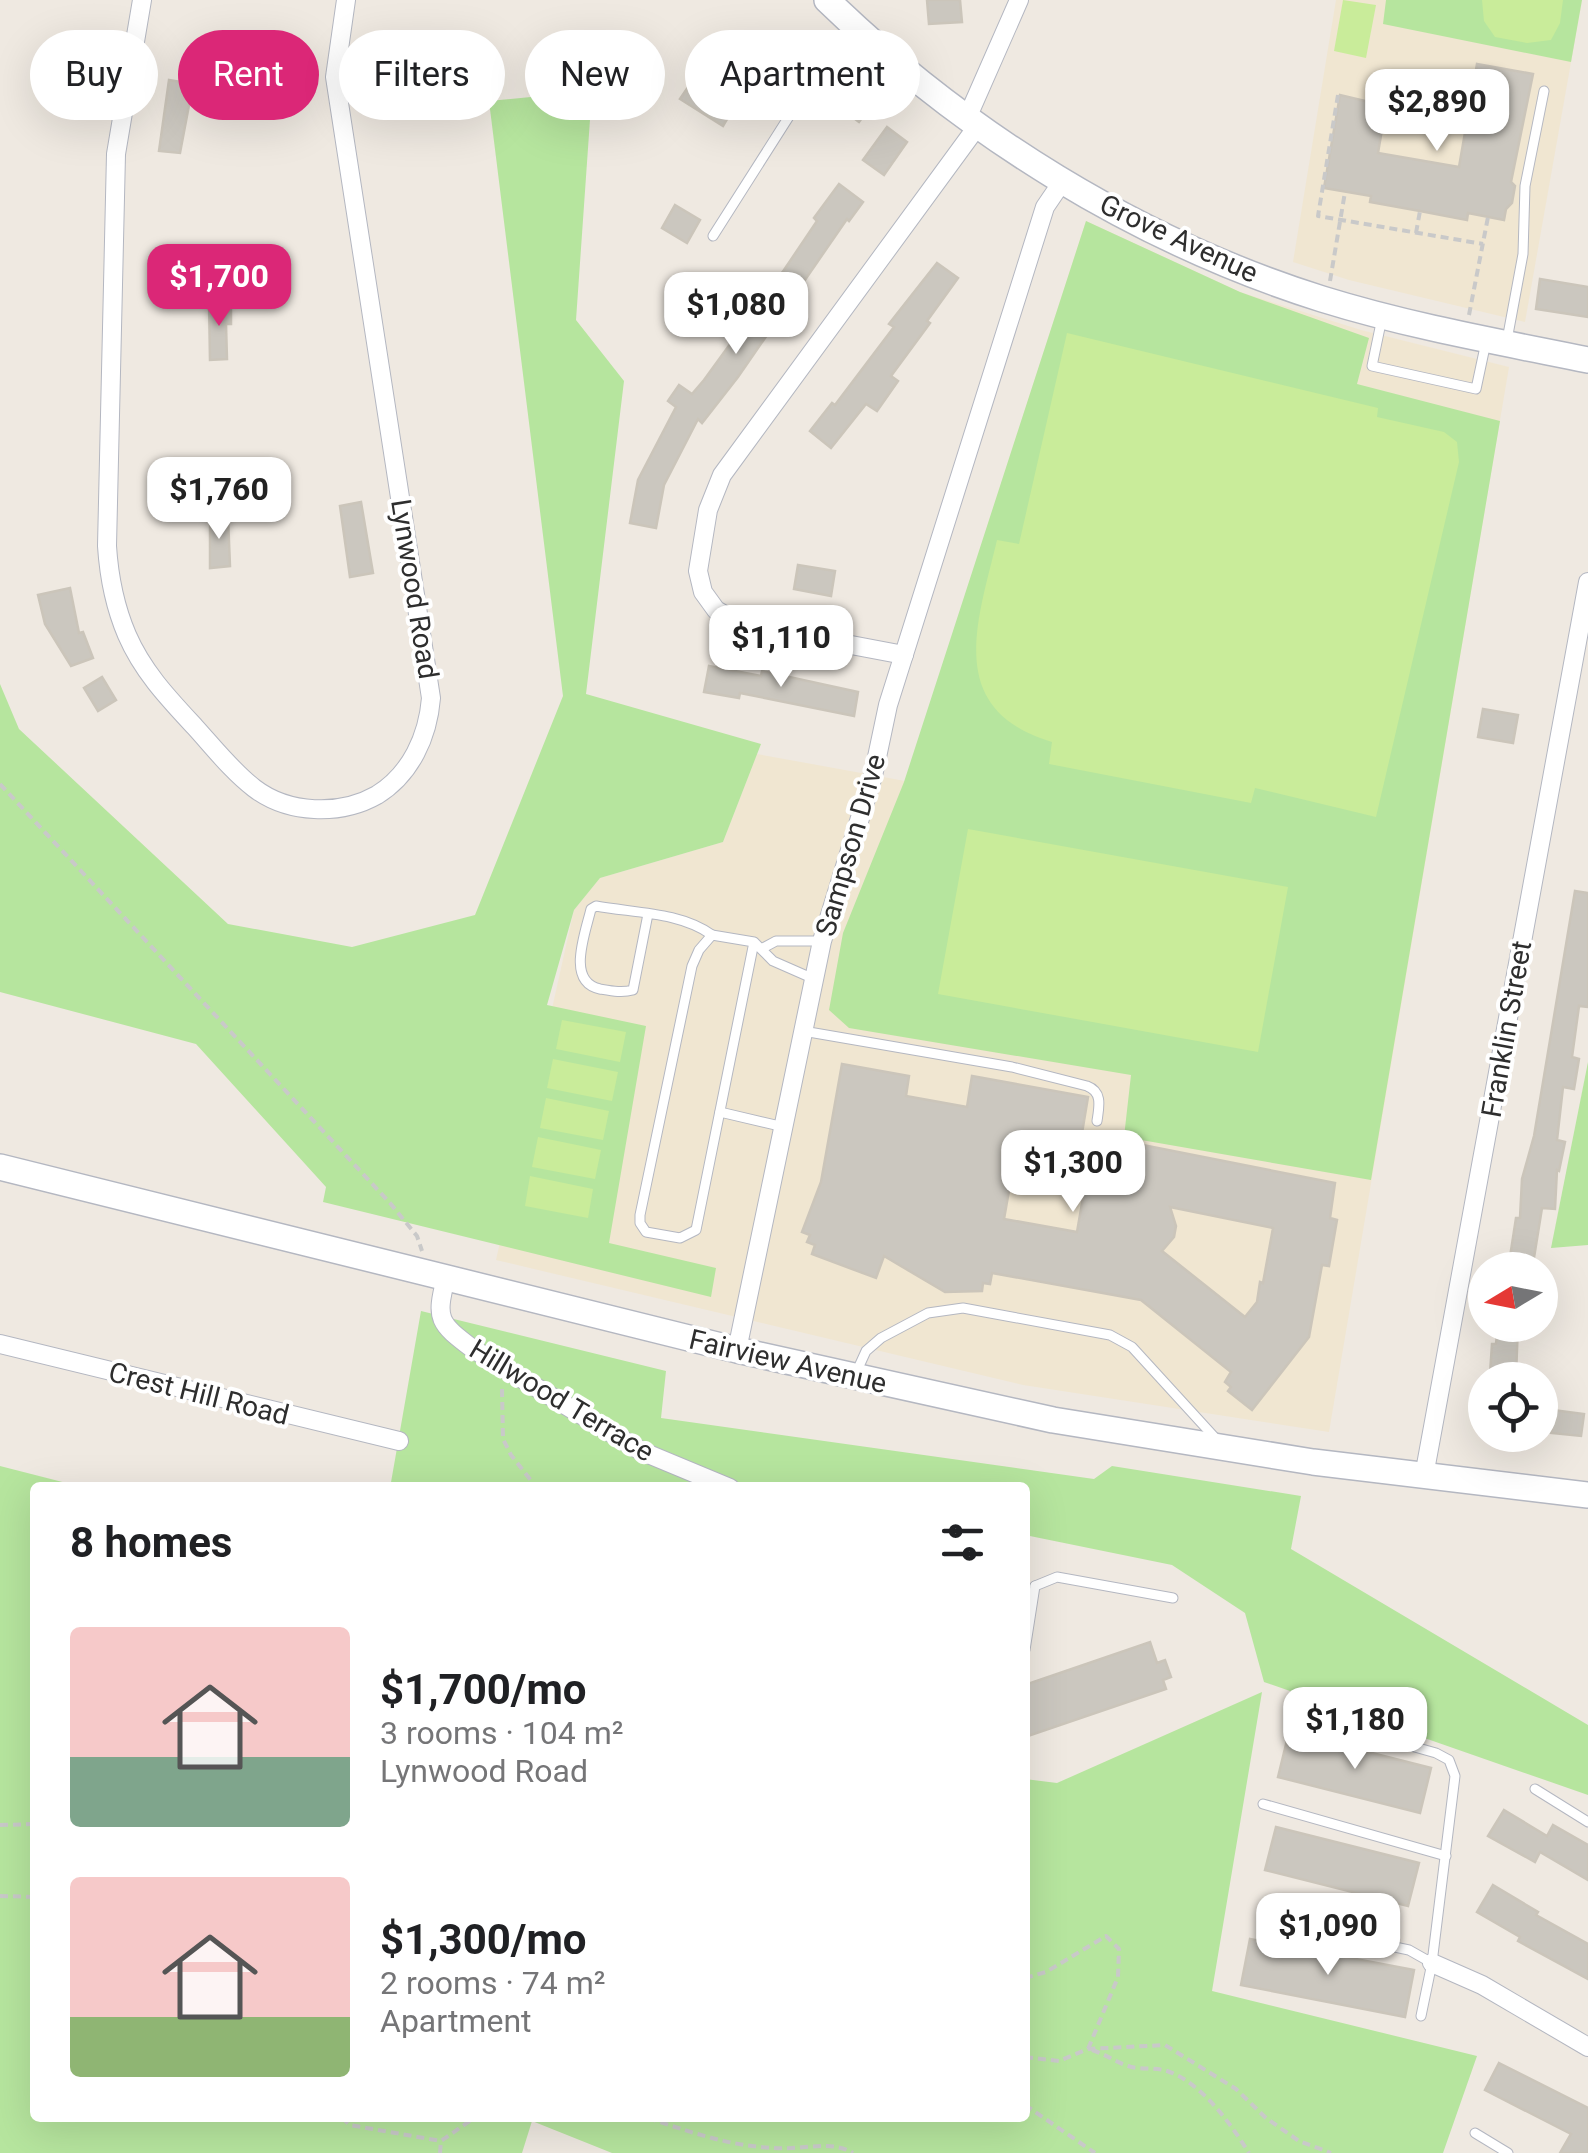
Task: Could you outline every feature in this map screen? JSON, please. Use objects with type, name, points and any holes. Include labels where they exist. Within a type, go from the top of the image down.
[{"type":"main road","name":"Grove Avenue","points":[[826,0],[973,120],[1062,182],[1159,234],[1327,300],[1588,360]]},
{"type":"main road","name":"Fairview Avenue","points":[[0,1167],[738,1350],[1053,1420],[1226,1450],[1588,1495]]},
{"type":"street","name":"Lynwood Road","points":[[142,0],[116,154],[107,546],[112,592],[140,662],[228,764],[269,797],[317,810],[358,803],[393,783],[420,746],[431,698],[335,76],[346,0]]},
{"type":"street","points":[[904,655],[731,620],[708,601],[698,570],[708,510],[722,475],[973,120],[1019,0]]},
{"type":"street","name":"Sampson Drive","points":[[738,1350],[822,941],[873,776],[888,705],[1045,207],[1062,182]]},
{"type":"street","name":"Franklin Street","points":[[1424,1476],[1588,582]]},
{"type":"street","name":"Hillwood Terrace","points":[[438,1276],[440,1318],[449,1331],[472,1349],[641,1450],[716,1482]]},
{"type":"street","name":"Crest Hill Road","points":[[0,1344],[398,1441]]},
{"type":"street","points":[[1432,1964],[1482,1985],[1588,2047]]},
{"type":"lane","points":[[713,236],[830,52],[854,26]]},
{"type":"lane","points":[[1383,315],[1372,366],[1476,389],[1486,339],[1523,254],[1525,186],[1544,91]]},
{"type":"lane","points":[[648,914],[633,990],[621,992],[588,986],[580,976],[580,968],[591,909],[596,906],[648,914],[692,922],[712,935],[758,945],[822,941]]},
{"type":"lane","points":[[712,935],[698,950],[692,966],[640,1214],[646,1232],[680,1238],[696,1230],[758,945]]},
{"type":"lane","points":[[758,945],[784,968],[814,979]]},
{"type":"lane","points":[[803,1030],[1012,1068],[1087,1086],[1093,1088],[1100,1100],[1097,1121]]},
{"type":"lane","points":[[720,1112],[784,1127]]},
{"type":"lane","points":[[854,1377],[873,1344],[938,1310],[963,1308],[1110,1335],[1132,1347],[1226,1450]]},
{"type":"lane","points":[[1030,1582],[1057,1577],[1173,1598]]},
{"type":"lane","points":[[1308,1717],[1449,1760],[1455,1776],[1432,1964],[1421,2016]]},
{"type":"lane","points":[[1535,1790],[1588,1822]]},
{"type":"lane","points":[[1262,1804],[1446,1856]]},
{"type":"lane","points":[[1272,1922],[1409,1950],[1432,1964]]},
{"type":"lane","points":[[1474,2133],[1508,2153]]},
{"type":"path","points":[[1338,95],[1318,216],[1482,244]]},
{"type":"path","points":[[1327,300],[1345,192]]},
{"type":"path","points":[[1416,233],[1420,212]]},
{"type":"path","points":[[1486,339],[1482,244],[1488,217]]},
{"type":"path","points":[[0,784],[390,1203],[416,1236],[438,1276]]},
{"type":"path","points":[[500,1384],[505,1393],[503,1439],[532,1482]]},
{"type":"path","points":[[0,1826],[30,1823]]},
{"type":"path","points":[[0,1896],[30,1897]]},
{"type":"path","points":[[1030,1977],[1046,1972],[1106,1936],[1119,1949],[1118,1977],[1088,2049]]},
{"type":"path","points":[[1030,2057],[1060,2060],[1088,2049],[1165,2045],[1236,2089],[1266,2118],[1299,2141],[1331,2153]]},
{"type":"path","points":[[1088,2049],[1110,2055],[1128,2066],[1166,2071],[1188,2082],[1236,2132],[1249,2153]]},
{"type":"path","points":[[1030,2108],[1094,2153]]},
{"type":"path","points":[[347,2122],[442,2142]]},
{"type":"path","points":[[440,2153],[442,2142],[469,2122]]},
{"type":"path","points":[[661,2122],[730,2143],[768,2149],[841,2146],[853,2153]]},
{"type":"shaded area","points":[[1336,0],[1582,0],[1525,322],[1349,280],[1293,262]]},
{"type":"shaded area","points":[[1086,221],[1240,292],[1361,330],[1509,367],[1329,1432],[1023,1385],[496,1260],[574,910],[600,878],[723,842],[757,754],[905,781]]},
{"type":"green space","points":[[1343,0],[1376,5],[1366,58],[1334,51]]},
{"type":"green space","points":[[1386,0],[1582,0],[1571,62],[1383,24]]},
{"type":"green space","points":[[1482,0],[1563,0],[1560,23],[1551,40],[1527,43],[1495,37],[1484,21]]},
{"type":"green space","points":[[525,98],[525,120],[590,120],[576,320],[624,381],[586,694],[761,744],[723,842],[600,878],[574,910],[547,1005],[646,1026],[609,1243],[716,1268],[711,1297],[323,1202],[326,1187],[196,1044],[0,992],[0,684],[19,729],[228,924],[352,947],[475,915],[563,696],[491,120],[505,120],[505,99]]},
{"type":"green space","points":[[1086,221],[1240,292],[1369,338],[1357,384],[1500,421],[1371,1180],[1124,1137],[1131,1075],[849,1028],[829,1010],[843,933],[904,782]]},
{"type":"green space","points":[[1067,333],[1378,408],[1377,417],[1444,432],[1457,442],[1459,462],[1376,817],[1255,788],[1251,803],[1049,764],[1052,742],[1018,727],[995,708],[982,685],[976,659],[982,601],[997,540],[1019,544]]},
{"type":"green space","points":[[968,829],[1288,887],[1258,1052],[938,994]]},
{"type":"green space","points":[[562,1020],[626,1032],[620,1062],[556,1049]]},
{"type":"green space","points":[[553,1059],[618,1072],[612,1101],[547,1088]]},
{"type":"green space","points":[[1588,1062],[1588,1245],[1551,1248]]},
{"type":"green space","points":[[546,1098],[609,1111],[603,1140],[540,1128]]},
{"type":"green space","points":[[538,1137],[601,1150],[595,1179],[532,1167]]},
{"type":"green space","points":[[530,1176],[593,1189],[588,1218],[525,1206]]},
{"type":"green space","points":[[421,1311],[666,1371],[661,1418],[1094,1479],[1112,1466],[1301,1496],[1291,1549],[1588,1725],[1588,1795],[1264,1682],[1245,1613],[1172,1565],[1030,1536],[1030,1482],[391,1482]]},
{"type":"green space","points":[[0,1466],[62,1482],[30,1482],[30,2122],[532,2122],[522,2153],[0,2153]]},
{"type":"green space","points":[[1262,1692],[1212,1991],[1477,2056],[1443,2153],[612,2153],[534,2122],[1030,2122],[1030,1780],[1057,1783]]},
{"type":"building","points":[[927,0],[960,0],[962,22],[929,24]]},
{"type":"building","points":[[1477,64],[1533,74],[1511,182],[1515,186],[1512,203],[1504,220],[1468,213],[1467,220],[1370,202],[1371,196],[1324,188],[1340,95],[1386,106],[1378,153],[1459,167]]},
{"type":"building","points":[[169,80],[178,82],[178,120],[186,120],[180,153],[159,151]]},
{"type":"building","points":[[887,127],[907,142],[884,175],[863,160]]},
{"type":"building","points":[[839,184],[863,202],[847,219],[738,377],[702,423],[698,419],[664,485],[656,528],[630,523],[638,480],[676,407],[668,401],[679,385],[692,394],[704,380],[784,270]]},
{"type":"building","points":[[675,205],[700,220],[687,243],[662,228]]},
{"type":"building","points":[[937,263],[958,278],[891,376],[898,381],[877,411],[866,404],[831,448],[810,431],[832,403],[835,405],[894,327],[889,324]]},
{"type":"building","points":[[1540,279],[1588,287],[1588,317],[1536,309]]},
{"type":"building","points":[[231,301],[231,324],[226,324],[227,359],[210,360],[209,302]]},
{"type":"building","points":[[361,502],[373,573],[350,577],[340,506]]},
{"type":"building","points":[[210,516],[228,517],[230,566],[210,568]]},
{"type":"building","points":[[798,565],[835,571],[831,596],[794,589]]},
{"type":"building","points":[[70,588],[79,633],[83,632],[93,658],[71,666],[45,624],[38,595]]},
{"type":"building","points":[[709,666],[761,676],[762,671],[858,692],[854,716],[740,693],[739,698],[704,692]]},
{"type":"building","points":[[102,677],[116,700],[98,711],[84,688]]},
{"type":"building","points":[[1483,709],[1518,715],[1513,743],[1478,737]]},
{"type":"building","points":[[1575,891],[1588,893],[1588,1007],[1579,1006],[1572,1057],[1579,1059],[1574,1089],[1563,1087],[1557,1140],[1565,1142],[1557,1170],[1555,1209],[1542,1208],[1535,1252],[1511,1252],[1516,1218],[1520,1218],[1522,1179],[1534,1136]]},
{"type":"building","points":[[842,1064],[909,1076],[906,1096],[967,1107],[972,1076],[1088,1097],[1082,1133],[1335,1183],[1330,1218],[1337,1220],[1329,1266],[1322,1265],[1309,1337],[1252,1410],[1228,1391],[1231,1387],[1225,1382],[1231,1372],[1141,1300],[992,1273],[990,1284],[983,1283],[982,1291],[945,1292],[884,1256],[876,1278],[812,1254],[815,1245],[807,1242],[810,1235],[802,1232],[821,1182]],"holes":[[[1011,1179],[1084,1192],[1077,1232],[1004,1219]],[[1170,1207],[1273,1228],[1263,1283],[1260,1282],[1257,1302],[1245,1317],[1162,1251],[1174,1237],[1176,1226]]]},
{"type":"building","points":[[1517,1342],[1517,1362],[1491,1362],[1492,1344]]},
{"type":"building","points":[[1558,1411],[1584,1414],[1581,1436],[1558,1434]]},
{"type":"building","points":[[1150,1642],[1157,1663],[1165,1660],[1171,1677],[1163,1680],[1166,1689],[1030,1735],[1030,1683]]},
{"type":"building","points":[[1289,1732],[1431,1768],[1420,1813],[1278,1777]]},
{"type":"building","points":[[1504,1810],[1547,1836],[1553,1825],[1588,1845],[1588,1880],[1540,1852],[1535,1862],[1488,1836]]},
{"type":"building","points":[[1276,1827],[1419,1863],[1408,1906],[1265,1870]]},
{"type":"building","points":[[1493,1885],[1588,1944],[1588,1979],[1518,1941],[1520,1937],[1477,1912]]},
{"type":"building","points":[[1250,1939],[1414,1970],[1405,2017],[1241,1985]]},
{"type":"building","points":[[1499,2063],[1588,2108],[1588,2153],[1560,2153],[1571,2134],[1485,2090]]}]
